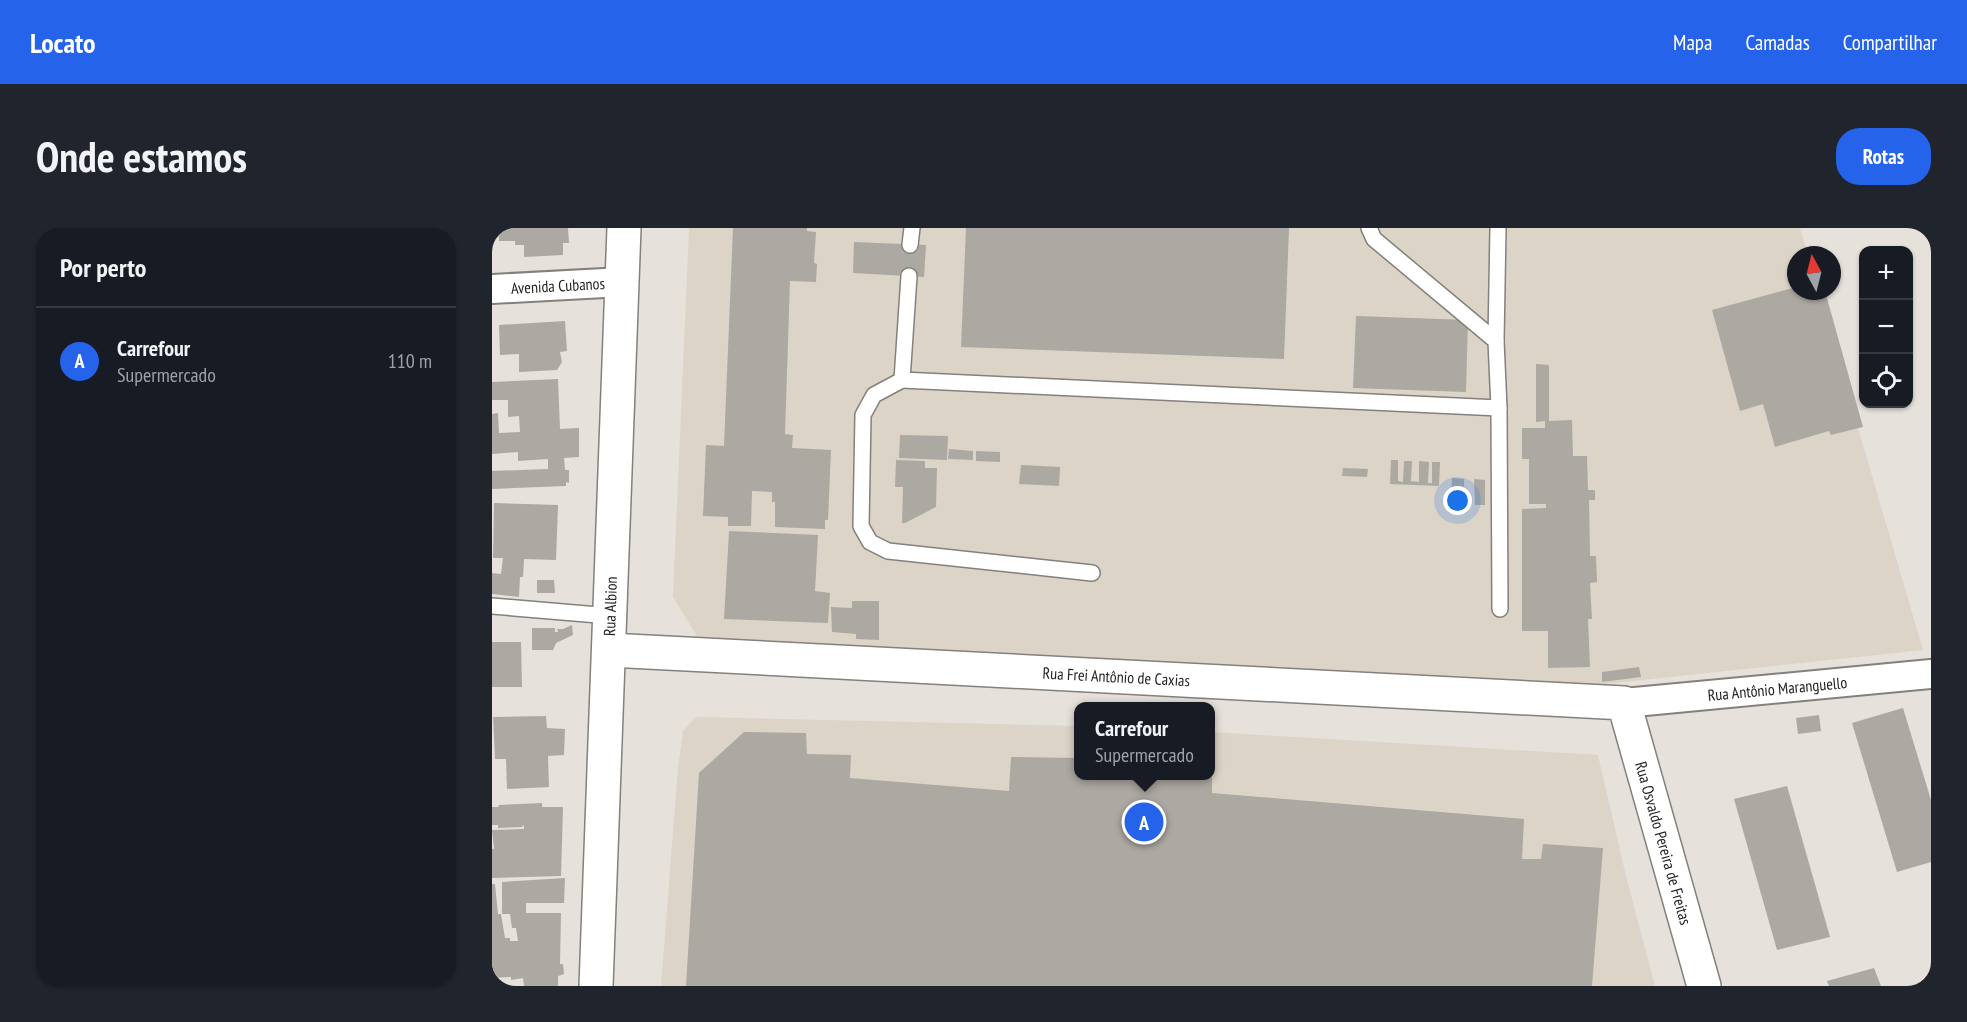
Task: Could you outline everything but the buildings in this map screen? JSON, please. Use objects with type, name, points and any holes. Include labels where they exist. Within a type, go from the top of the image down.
[{"type":"street","name":"Rua Albion","points":[[596,986],[624,228]]},
{"type":"street","name":"Avenida Cubanos","points":[[492,290],[623,282]]},
{"type":"street","name":"Rua Frei Antônio de Caxias","points":[[609,650],[1623,703]]},
{"type":"street","name":"Rua Antônio Maranguello","points":[[1623,703],[1931,674]]},
{"type":"street","name":"Rua Osvaldo Pereira de Freitas","points":[[1623,703],[1704,986]]},
{"type":"lane","points":[[910,244],[912,228]]},
{"type":"lane","points":[[1369,228],[1374,239],[1496,341]]},
{"type":"lane","points":[[1498,228],[1496,341],[1499,408],[1500,609]]},
{"type":"lane","points":[[902,380],[909,276]]},
{"type":"lane","points":[[1092,573],[888,551],[870,542],[861,526],[863,416],[874,395],[902,380],[1499,408]]},
{"type":"lane","points":[[492,606],[610,616]]},
{"type":"shaded area","points":[[689,228],[1800,228],[1805,246],[1787,246],[1787,300],[1821,300],[1923,650],[1559,689],[698,638],[673,597]]},
{"type":"shaded area","points":[[696,717],[1074,726],[1074,780],[1215,780],[1215,732],[1598,755],[1626,876],[1655,986],[661,986],[678,768],[683,731]]},
{"type":"place","name":"Carrefour","points":[[1144,822]]}]
